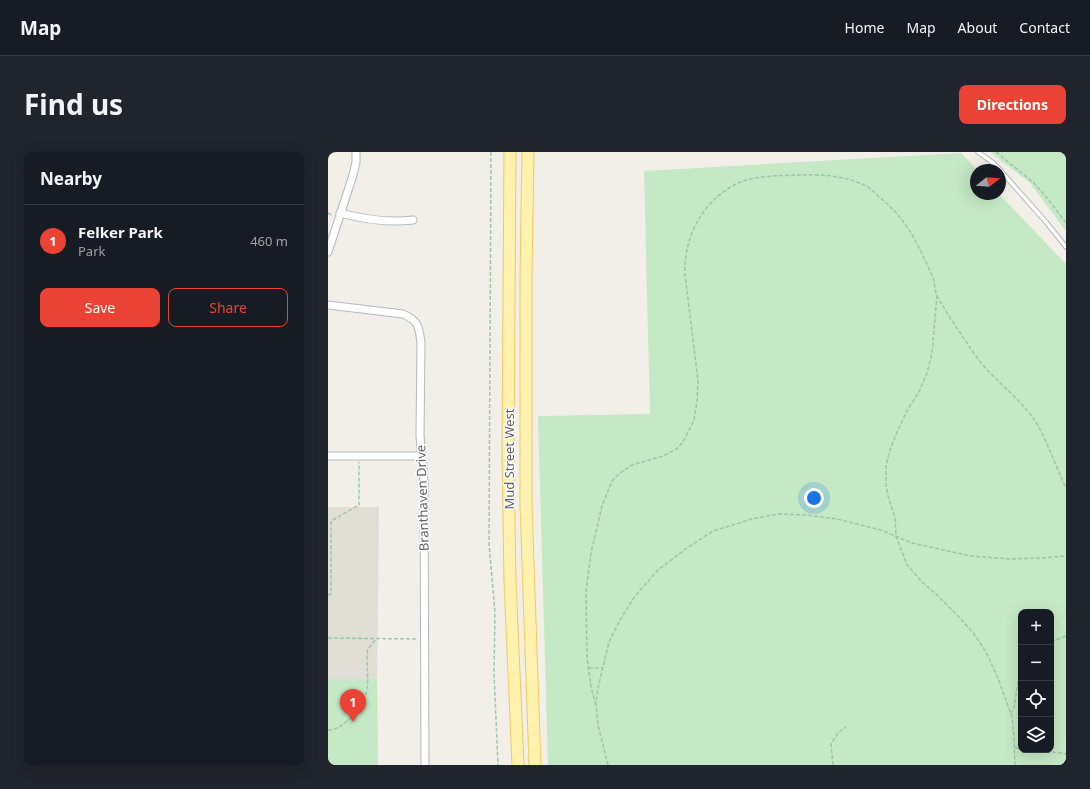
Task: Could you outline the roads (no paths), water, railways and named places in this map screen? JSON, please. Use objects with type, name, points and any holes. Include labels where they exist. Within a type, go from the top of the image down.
[{"type":"main road","name":"Mud Street West","points":[[510,152],[508,452],[510,581],[518,765]]},
{"type":"main road","name":"Mud Street West","points":[[528,152],[526,275],[526,506],[535,765]]},
{"type":"street","points":[[328,252],[353,175],[356,162],[356,152]]},
{"type":"street","points":[[340,213],[357,218],[402,222],[413,220]]},
{"type":"street","name":"Branthaven Drive","points":[[328,305],[403,314],[412,318],[418,326],[421,343],[420,436],[424,483],[425,765]]},
{"type":"street","points":[[328,456],[422,456]]},
{"type":"lane","points":[[978,152],[994,164]]},
{"type":"lane","points":[[1006,177],[1066,247]]},
{"type":"place","name":"Felker Park","points":[[353,722]]}]
